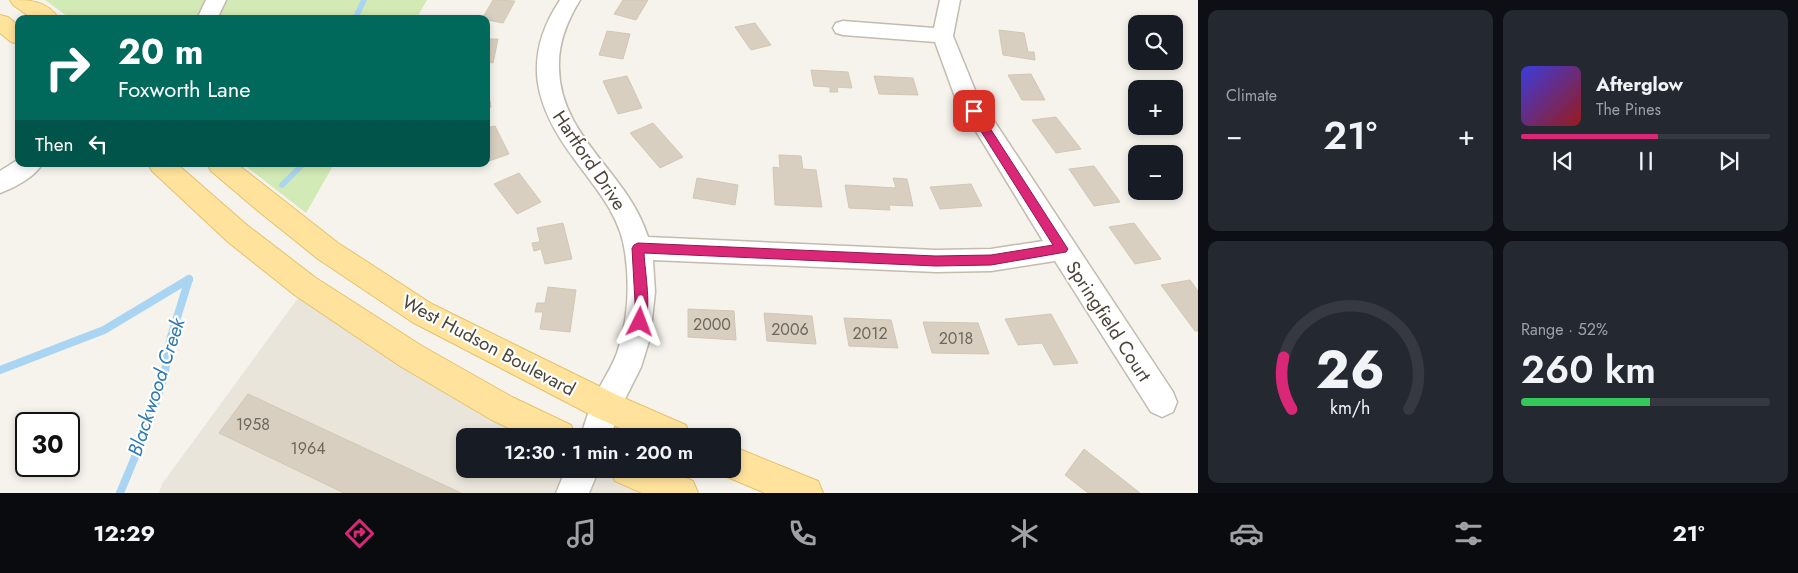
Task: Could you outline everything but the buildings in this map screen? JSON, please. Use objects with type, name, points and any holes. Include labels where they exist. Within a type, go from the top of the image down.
[{"type":"main road","points":[[20,0],[42,15]]},
{"type":"main road","points":[[0,22],[15,34]]},
{"type":"main road","points":[[164,167],[238,234],[306,287],[411,356],[501,408],[542,428]]},
{"type":"main road","name":"West Hudson Boulevard","points":[[224,167],[328,251],[422,313],[606,406],[656,428]]},
{"type":"main road","points":[[741,466],[806,493]]},
{"type":"main road","points":[[647,478],[681,493]]},
{"type":"street","points":[[209,15],[216,0]]},
{"type":"street","name":"Hartford Drive","points":[[570,0],[558,19],[550,42],[548,78],[551,100],[568,133],[618,197],[632,227],[638,248],[641,302],[640,322],[626,367],[606,406],[599,428]]},
{"type":"street","points":[[843,28],[943,36],[950,0]]},
{"type":"street","name":"Springfield Court","points":[[943,36],[966,98],[1162,402]]},
{"type":"street","points":[[0,183],[25,167]]},
{"type":"street","points":[[638,248],[936,261],[991,260],[1062,249]]},
{"type":"street","points":[[572,493],[579,478]]},
{"type":"shaded area","points":[[306,287],[501,408],[542,428],[456,428],[456,478],[647,478],[681,493],[159,493],[162,484]]},
{"type":"green space","points":[[45,0],[427,0],[418,15],[66,15]]},
{"type":"green space","points":[[247,167],[332,167],[306,213]]},
{"type":"waterway","name":"Blackwood Creek","points":[[357,15],[364,0]]},
{"type":"waterway","name":"Blackwood Creek","points":[[282,185],[300,167]]},
{"type":"waterway","name":"Blackwood Creek","points":[[0,370],[104,330],[189,279],[170,340],[164,377],[148,426],[120,493]]},
{"type":"route","points":[[640,322],[641,302],[638,248],[936,261],[991,260],[1062,249],[974,111]]}]
